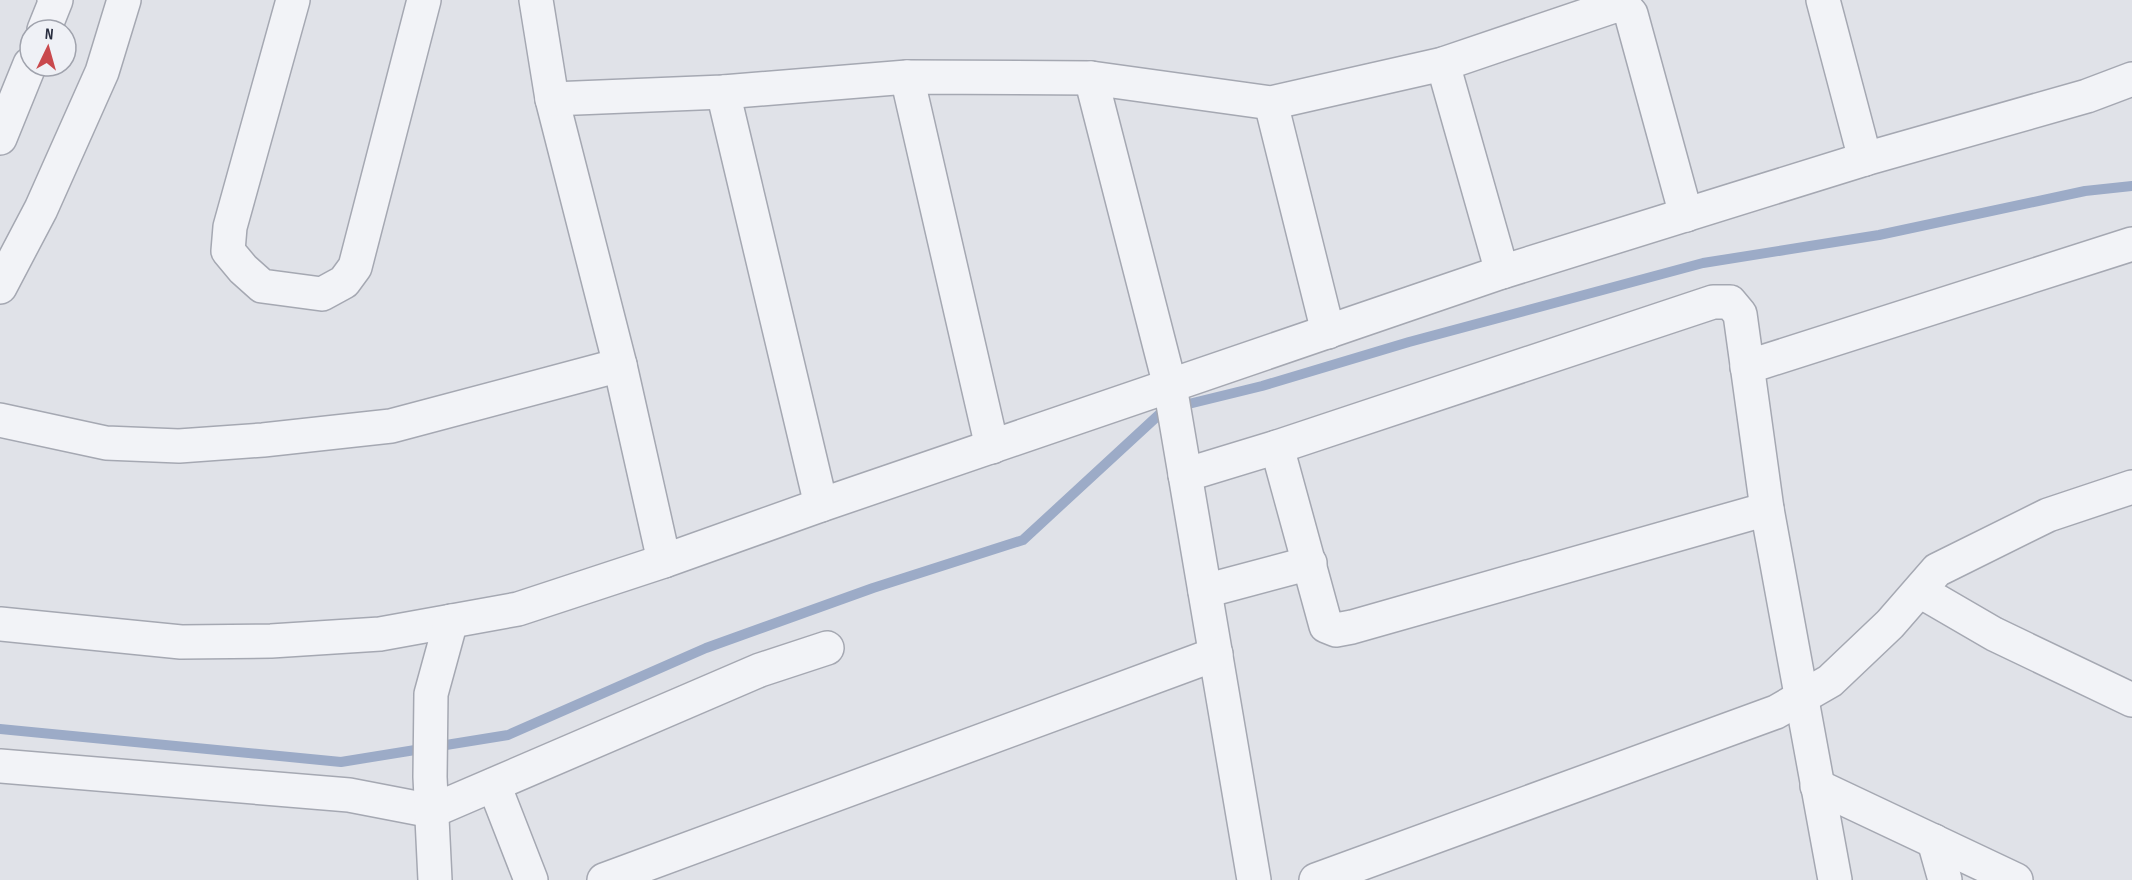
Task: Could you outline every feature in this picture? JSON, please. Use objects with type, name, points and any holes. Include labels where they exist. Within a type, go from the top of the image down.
[{"type":"street","points":[[48,18],[55,0]]},
{"type":"street","points":[[0,287],[41,209],[102,72],[124,0]]},
{"type":"street","points":[[293,0],[230,227],[228,251],[262,286],[322,294],[344,282],[355,267],[424,0]]},
{"type":"street","points":[[536,0],[552,99],[620,365],[664,561]]},
{"type":"street","points":[[1823,0],[1865,159]]},
{"type":"street","points":[[552,99],[723,92],[907,77],[1091,78],[1271,103],[1443,64],[1614,6],[1625,7],[1631,14],[1686,215]]},
{"type":"street","points":[[1443,64],[1502,272]]},
{"type":"street","points":[[907,77],[992,447]]},
{"type":"street","points":[[0,138],[24,78]]},
{"type":"street","points":[[1091,78],[1170,390],[1254,880]]},
{"type":"street","points":[[0,624],[181,642],[271,640],[380,634],[518,609],[992,447],[1170,390],[1502,272],[1865,159],[2088,96],[2132,79]]},
{"type":"street","points":[[723,92],[821,505]]},
{"type":"street","points":[[1271,103],[1328,332]]},
{"type":"street","points":[[1746,367],[2132,244]]},
{"type":"street","points":[[1185,475],[1277,447],[1713,302],[1730,302],[1740,314],[1767,509],[1835,880]]},
{"type":"street","points":[[0,420],[106,443],[179,446],[263,440],[391,426],[620,365]]},
{"type":"street","points":[[1277,447],[1326,626],[1336,630],[1767,509]]},
{"type":"street","points":[[1316,880],[1776,712],[1830,681],[1890,624],[1937,570],[2048,515],[2132,487]]},
{"type":"street","points":[[1205,591],[1310,563]]},
{"type":"street","points":[[1920,591],[1994,634],[2132,700]]},
{"type":"street","points":[[435,880],[430,777],[431,694],[451,621]]},
{"type":"street","points":[[0,766],[349,795],[432,811],[760,670],[827,648]]},
{"type":"street","points":[[604,880],[1216,654]]},
{"type":"street","points":[[494,784],[531,880]]},
{"type":"street","points":[[1817,786],[2016,880]]},
{"type":"street","points":[[1934,841],[1945,880]]},
{"type":"waterway","points":[[0,729],[341,762],[508,735],[706,648],[873,588],[1023,540],[1164,410],[1262,386],[1409,342],[1703,263],[1879,235],[2085,191],[2132,186]]}]
